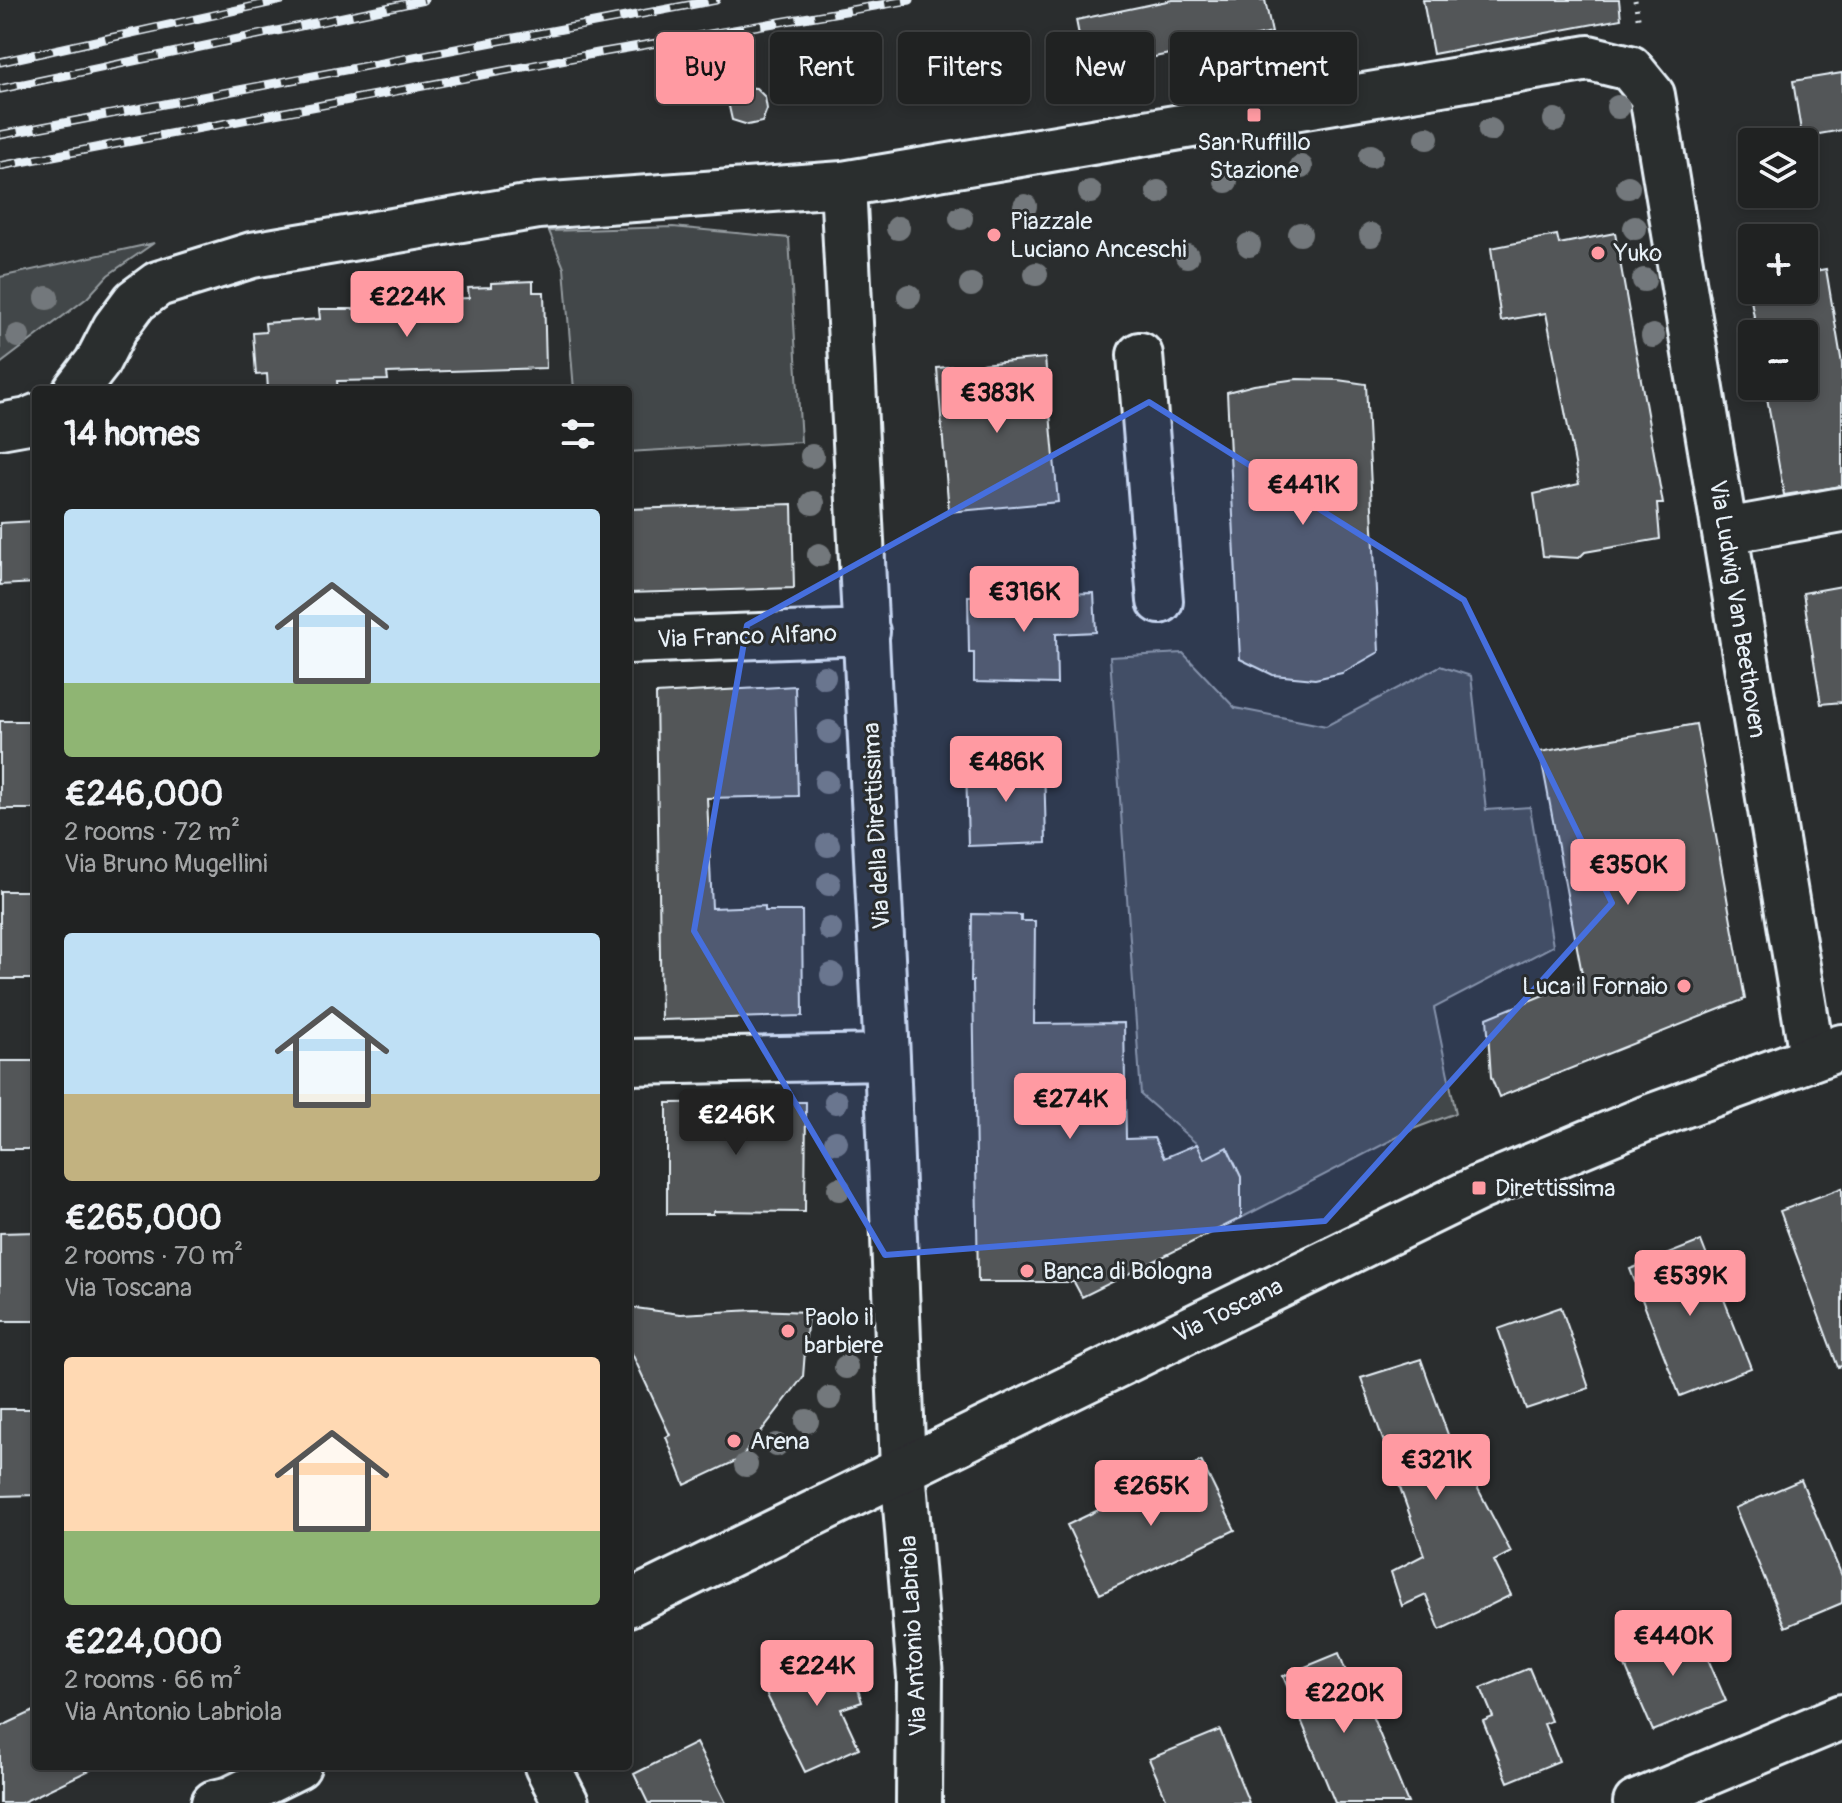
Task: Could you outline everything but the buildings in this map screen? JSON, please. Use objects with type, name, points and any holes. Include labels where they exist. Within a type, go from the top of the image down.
[{"type":"street","name":"Via Ludwig Van Beethoven","points":[[843,184],[1589,58],[1630,68],[1652,95],[1726,531],[1827,1051]]},
{"type":"street","points":[[79,386],[135,301],[158,284],[252,255],[538,206],[843,184]]},
{"type":"street","name":"Via della Direttissima","points":[[843,184],[887,1057],[903,1469]]},
{"type":"street","points":[[1140,355],[1160,601]]},
{"type":"street","points":[[1726,531],[1842,510]]},
{"type":"street","name":"Via Franco Alfano","points":[[632,641],[867,632]]},
{"type":"street","name":"Via Toscana","points":[[632,1602],[1479,1188],[1555,1154],[1827,1051]]},
{"type":"street","points":[[632,1062],[887,1057]]},
{"type":"street","name":"Via Antonio Labriola","points":[[903,1469],[920,1677],[919,1803]]},
{"type":"street","points":[[1636,1803],[1842,1717]]},
{"type":"street","points":[[224,1802],[290,1770]]},
{"type":"street","points":[[549,1770],[566,1803]]},
{"type":"highlighted area","points":[[1149,402],[1464,600],[1612,903],[1325,1221],[885,1255],[694,931],[747,625]]},
{"type":"shaded area","points":[[673,227],[789,238],[801,442],[632,452],[632,386],[574,386],[564,268],[549,231]]},
{"type":"shaded area","points":[[154,243],[108,275],[87,298],[0,364],[0,277]]},
{"type":"shaded area","points":[[1183,653],[1235,708],[1326,726],[1440,666],[1471,676],[1486,810],[1530,807],[1553,946],[1434,1008],[1456,1113],[1413,1129],[1241,1218],[1241,1177],[1227,1148],[1204,1159],[1197,1144],[1141,1095],[1110,657]]},
{"type":"railway","points":[[0,62],[282,0]]},
{"type":"railway","points":[[0,89],[424,0]]},
{"type":"railway","points":[[0,135],[716,0]]},
{"type":"railway","points":[[0,166],[598,53],[910,0]]},
{"type":"place","name":"San Ruffillo Stazione","points":[[1254,115]]},
{"type":"place","name":"Piazzale Luciano Anceschi","points":[[994,235]]},
{"type":"place","name":"Yuko","points":[[1598,253]]},
{"type":"place","name":"Luca il Fornaio","points":[[1684,986]]},
{"type":"place","name":"Direttissima","points":[[1479,1188]]},
{"type":"place","name":"Banca di Bologna","points":[[1027,1271]]},
{"type":"place","name":"Paolo il barbiere","points":[[788,1331]]},
{"type":"place","name":"Arena","points":[[734,1441]]}]
